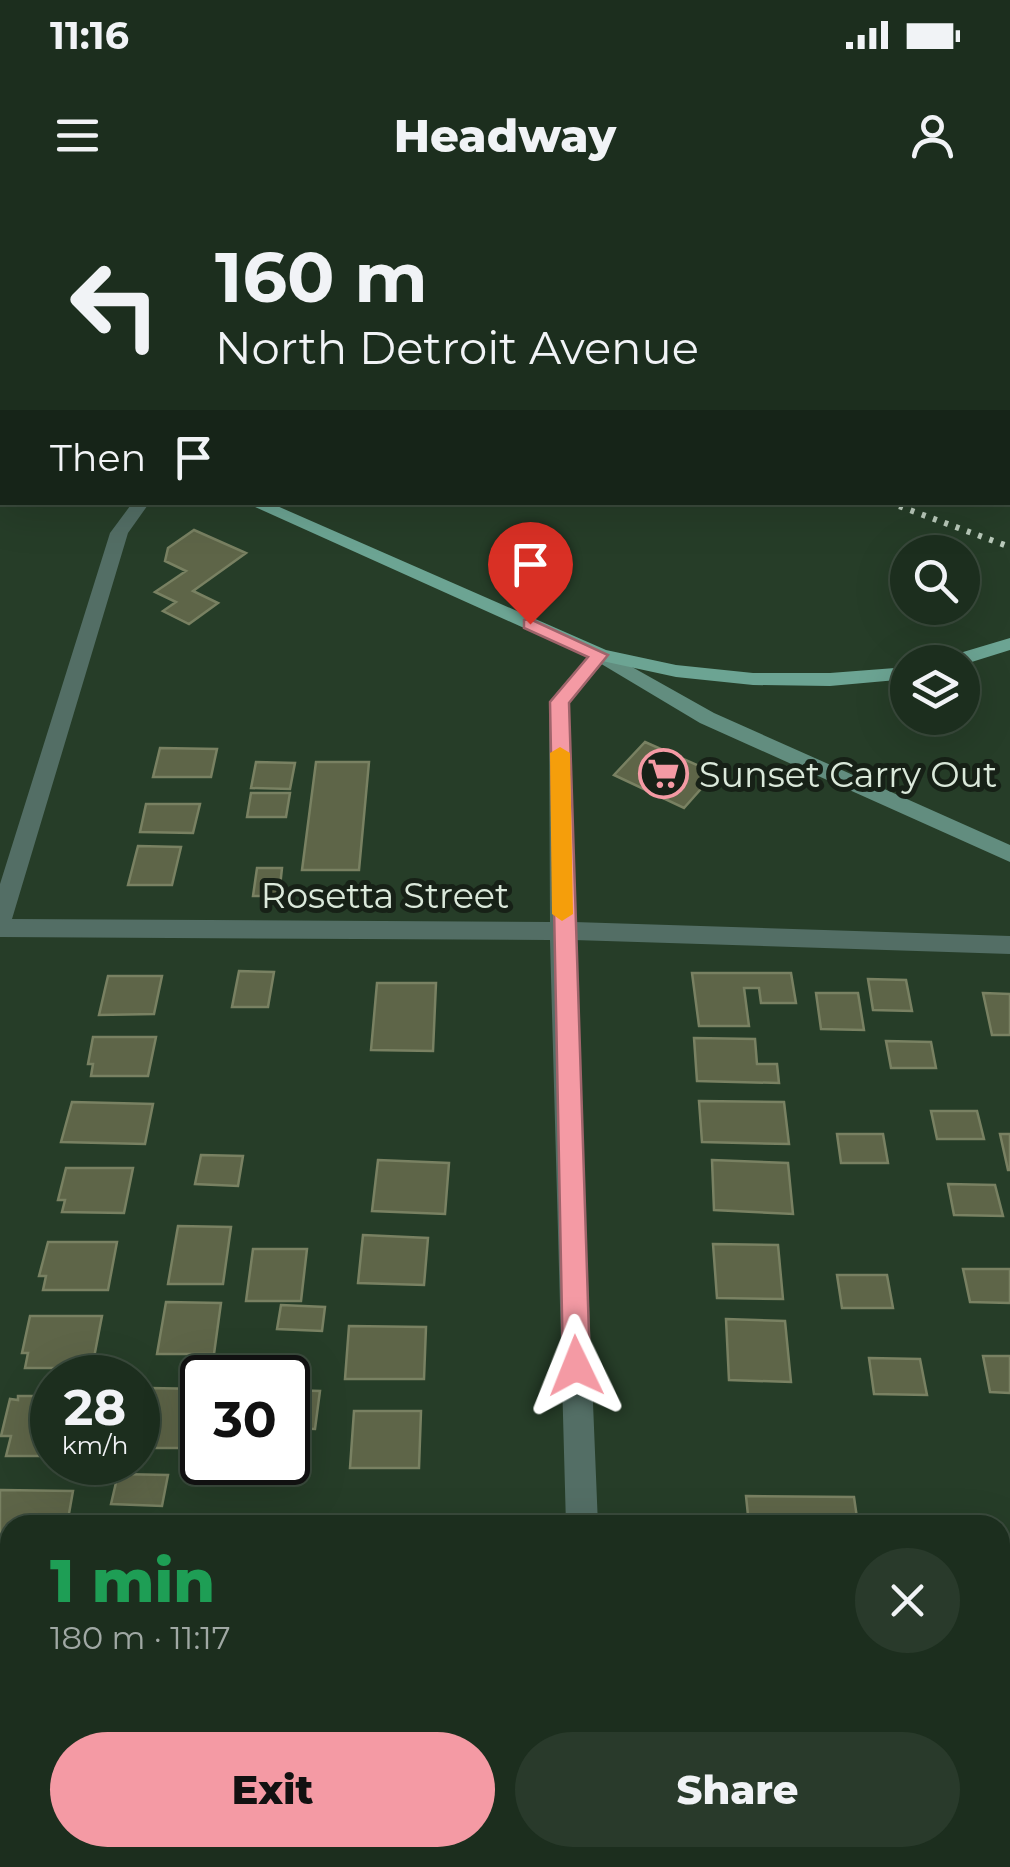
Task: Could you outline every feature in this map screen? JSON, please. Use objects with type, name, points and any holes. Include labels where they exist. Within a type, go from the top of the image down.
[{"type":"main road","points":[[259,505],[600,655],[650,668],[771,682],[839,681],[890,674]]},
{"type":"main road","points":[[980,653],[1010,644]]},
{"type":"street","points":[[0,925],[119,533],[140,505]]},
{"type":"street","points":[[582,1515],[562,931],[559,702],[600,655],[707,718],[1010,854]]},
{"type":"street","name":"Rosetta Street","points":[[0,925],[562,931],[1010,945]]},
{"type":"building","points":[[194,530],[246,553],[193,591],[218,603],[189,624],[163,611],[176,602],[155,592],[186,571],[165,561],[168,548]]},
{"type":"building","name":"Sunset Carry Out","points":[[645,742],[715,773],[684,808],[614,775]]},
{"type":"building","points":[[160,748],[217,749],[211,777],[153,777]]},
{"type":"building","points":[[256,762],[295,763],[290,789],[251,788]]},
{"type":"building","points":[[316,762],[369,762],[359,870],[302,870]]},
{"type":"building","points":[[251,793],[290,793],[286,817],[247,817]]},
{"type":"building","points":[[146,804],[200,804],[193,833],[140,832]]},
{"type":"building","points":[[138,846],[181,847],[172,885],[128,885]]},
{"type":"building","points":[[257,868],[282,868],[279,896],[253,896]]},
{"type":"building","points":[[239,971],[274,972],[268,1007],[232,1007]]},
{"type":"building","points":[[692,973],[791,973],[796,1003],[761,1003],[759,988],[744,988],[749,1026],[699,1026]]},
{"type":"building","points":[[108,976],[162,976],[154,1014],[99,1015]]},
{"type":"building","points":[[868,979],[906,980],[912,1011],[873,1010]]},
{"type":"building","points":[[377,983],[436,983],[433,1051],[371,1050]]},
{"type":"building","points":[[816,993],[858,993],[864,1030],[821,1029]]},
{"type":"building","points":[[983,993],[1010,994],[1010,1035],[992,1035]]},
{"type":"building","points":[[93,1037],[156,1037],[148,1076],[91,1076],[93,1064],[88,1064]]},
{"type":"building","points":[[694,1038],[755,1039],[757,1064],[777,1064],[779,1083],[697,1081]]},
{"type":"building","points":[[886,1041],[931,1042],[936,1068],[891,1068]]},
{"type":"building","points":[[699,1101],[784,1102],[789,1144],[702,1142]]},
{"type":"building","points":[[72,1102],[153,1104],[145,1144],[61,1142]]},
{"type":"building","points":[[931,1111],[977,1111],[984,1139],[937,1139]]},
{"type":"building","points":[[837,1134],[883,1134],[888,1163],[841,1163]]},
{"type":"building","points":[[1000,1134],[1010,1134],[1010,1170],[1008,1170]]},
{"type":"building","points":[[201,1155],[243,1156],[238,1186],[195,1184]]},
{"type":"building","points":[[378,1160],[449,1163],[445,1214],[372,1211]]},
{"type":"building","points":[[712,1160],[788,1163],[793,1214],[714,1210]]},
{"type":"building","points":[[66,1168],[133,1168],[124,1213],[62,1212],[65,1200],[58,1200]]},
{"type":"building","points":[[948,1184],[995,1185],[1003,1216],[954,1215]]},
{"type":"building","points":[[178,1226],[231,1227],[223,1284],[168,1284]]},
{"type":"building","points":[[363,1235],[428,1238],[424,1285],[358,1283]]},
{"type":"building","points":[[48,1242],[117,1242],[108,1290],[43,1290],[46,1276],[39,1276]]},
{"type":"building","points":[[713,1244],[778,1245],[783,1299],[717,1298]]},
{"type":"building","points":[[253,1249],[307,1249],[301,1301],[246,1301]]},
{"type":"building","points":[[963,1269],[1010,1269],[1010,1303],[970,1302]]},
{"type":"building","points":[[837,1275],[887,1275],[893,1308],[842,1308]]},
{"type":"building","points":[[166,1302],[221,1303],[214,1354],[157,1354]]},
{"type":"building","points":[[281,1305],[325,1307],[322,1331],[277,1329]]},
{"type":"building","points":[[30,1316],[102,1316],[94,1355],[30,1355],[30,1368],[25,1368],[28,1353],[22,1353]]},
{"type":"building","points":[[726,1319],[785,1321],[791,1382],[729,1380]]},
{"type":"building","points":[[349,1326],[426,1327],[424,1379],[345,1379]]},
{"type":"building","points":[[983,1356],[1010,1356],[1010,1393],[990,1392]]},
{"type":"building","points":[[869,1358],[920,1359],[927,1395],[874,1394]]},
{"type":"building","points":[[160,1388],[180,1389],[180,1448],[160,1448]]},
{"type":"building","points":[[310,1391],[320,1391],[315,1429],[310,1429]]},
{"type":"building","points":[[18,1396],[30,1396],[30,1456],[6,1456],[11,1436],[1,1436],[10,1399],[18,1400]]},
{"type":"building","points":[[354,1411],[421,1411],[419,1468],[350,1468]]},
{"type":"building","points":[[160,1475],[168,1475],[162,1506],[111,1504],[115,1485],[160,1485]]},
{"type":"building","points":[[0,1490],[73,1491],[69,1515],[0,1515]]},
{"type":"building","points":[[746,1496],[854,1497],[857,1515],[748,1515]]},
{"type":"railway","points":[[896,505],[1010,547]]},
{"type":"slow traffic","points":[[560,753],[562,914]]},
{"type":"place","name":"Sunset Carry Out","points":[[664,774]]},
{"type":"route","points":[[530,624],[600,655],[559,702],[576,1366]]}]
